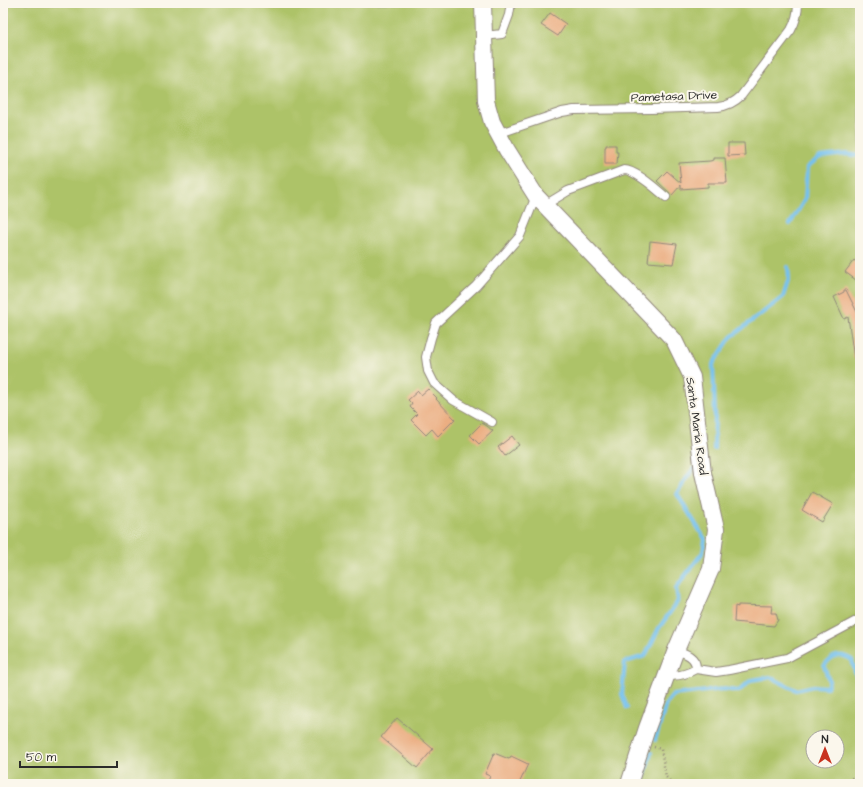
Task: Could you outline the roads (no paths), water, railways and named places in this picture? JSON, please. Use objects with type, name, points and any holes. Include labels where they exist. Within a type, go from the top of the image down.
[{"type":"street","name":"Santa Maria Road","points":[[483,3],[486,101],[497,134],[541,200],[674,340],[692,377],[703,473],[716,529],[711,569],[676,650],[647,728],[629,784]]},
{"type":"lane","points":[[484,36],[502,34],[509,15],[511,3]]},
{"type":"lane","name":"Pametasa Drive","points":[[497,134],[562,112],[574,110],[718,107],[731,104],[737,101],[791,30],[796,21],[798,3]]},
{"type":"lane","points":[[492,422],[452,400],[434,383],[428,371],[426,357],[436,323],[476,286],[520,236],[541,200],[624,170],[628,170],[636,174],[666,197]]},
{"type":"lane","points":[[667,675],[678,676],[696,669],[716,672],[787,658],[860,618]]},
{"type":"lane","points":[[676,650],[687,653],[695,661],[696,669]]},
{"type":"waterway","points":[[790,224],[805,199],[807,167],[820,157],[847,154],[860,156]]},
{"type":"waterway","points":[[714,449],[715,413],[713,364],[731,337],[783,297],[789,278],[788,267]]},
{"type":"waterway","points":[[627,708],[622,694],[625,662],[645,656],[659,628],[678,601],[676,588],[703,552],[705,539],[677,494],[694,468]]},
{"type":"waterway","points":[[659,728],[666,704],[673,695],[723,689],[739,691],[751,680],[770,677],[796,690],[813,686],[827,687],[829,681],[824,666],[830,659],[840,655],[852,660],[856,676],[860,679]]},
{"type":"waterway","points":[[655,740],[658,727]]},
{"type":"waterway","points":[[642,784],[651,753]]}]
